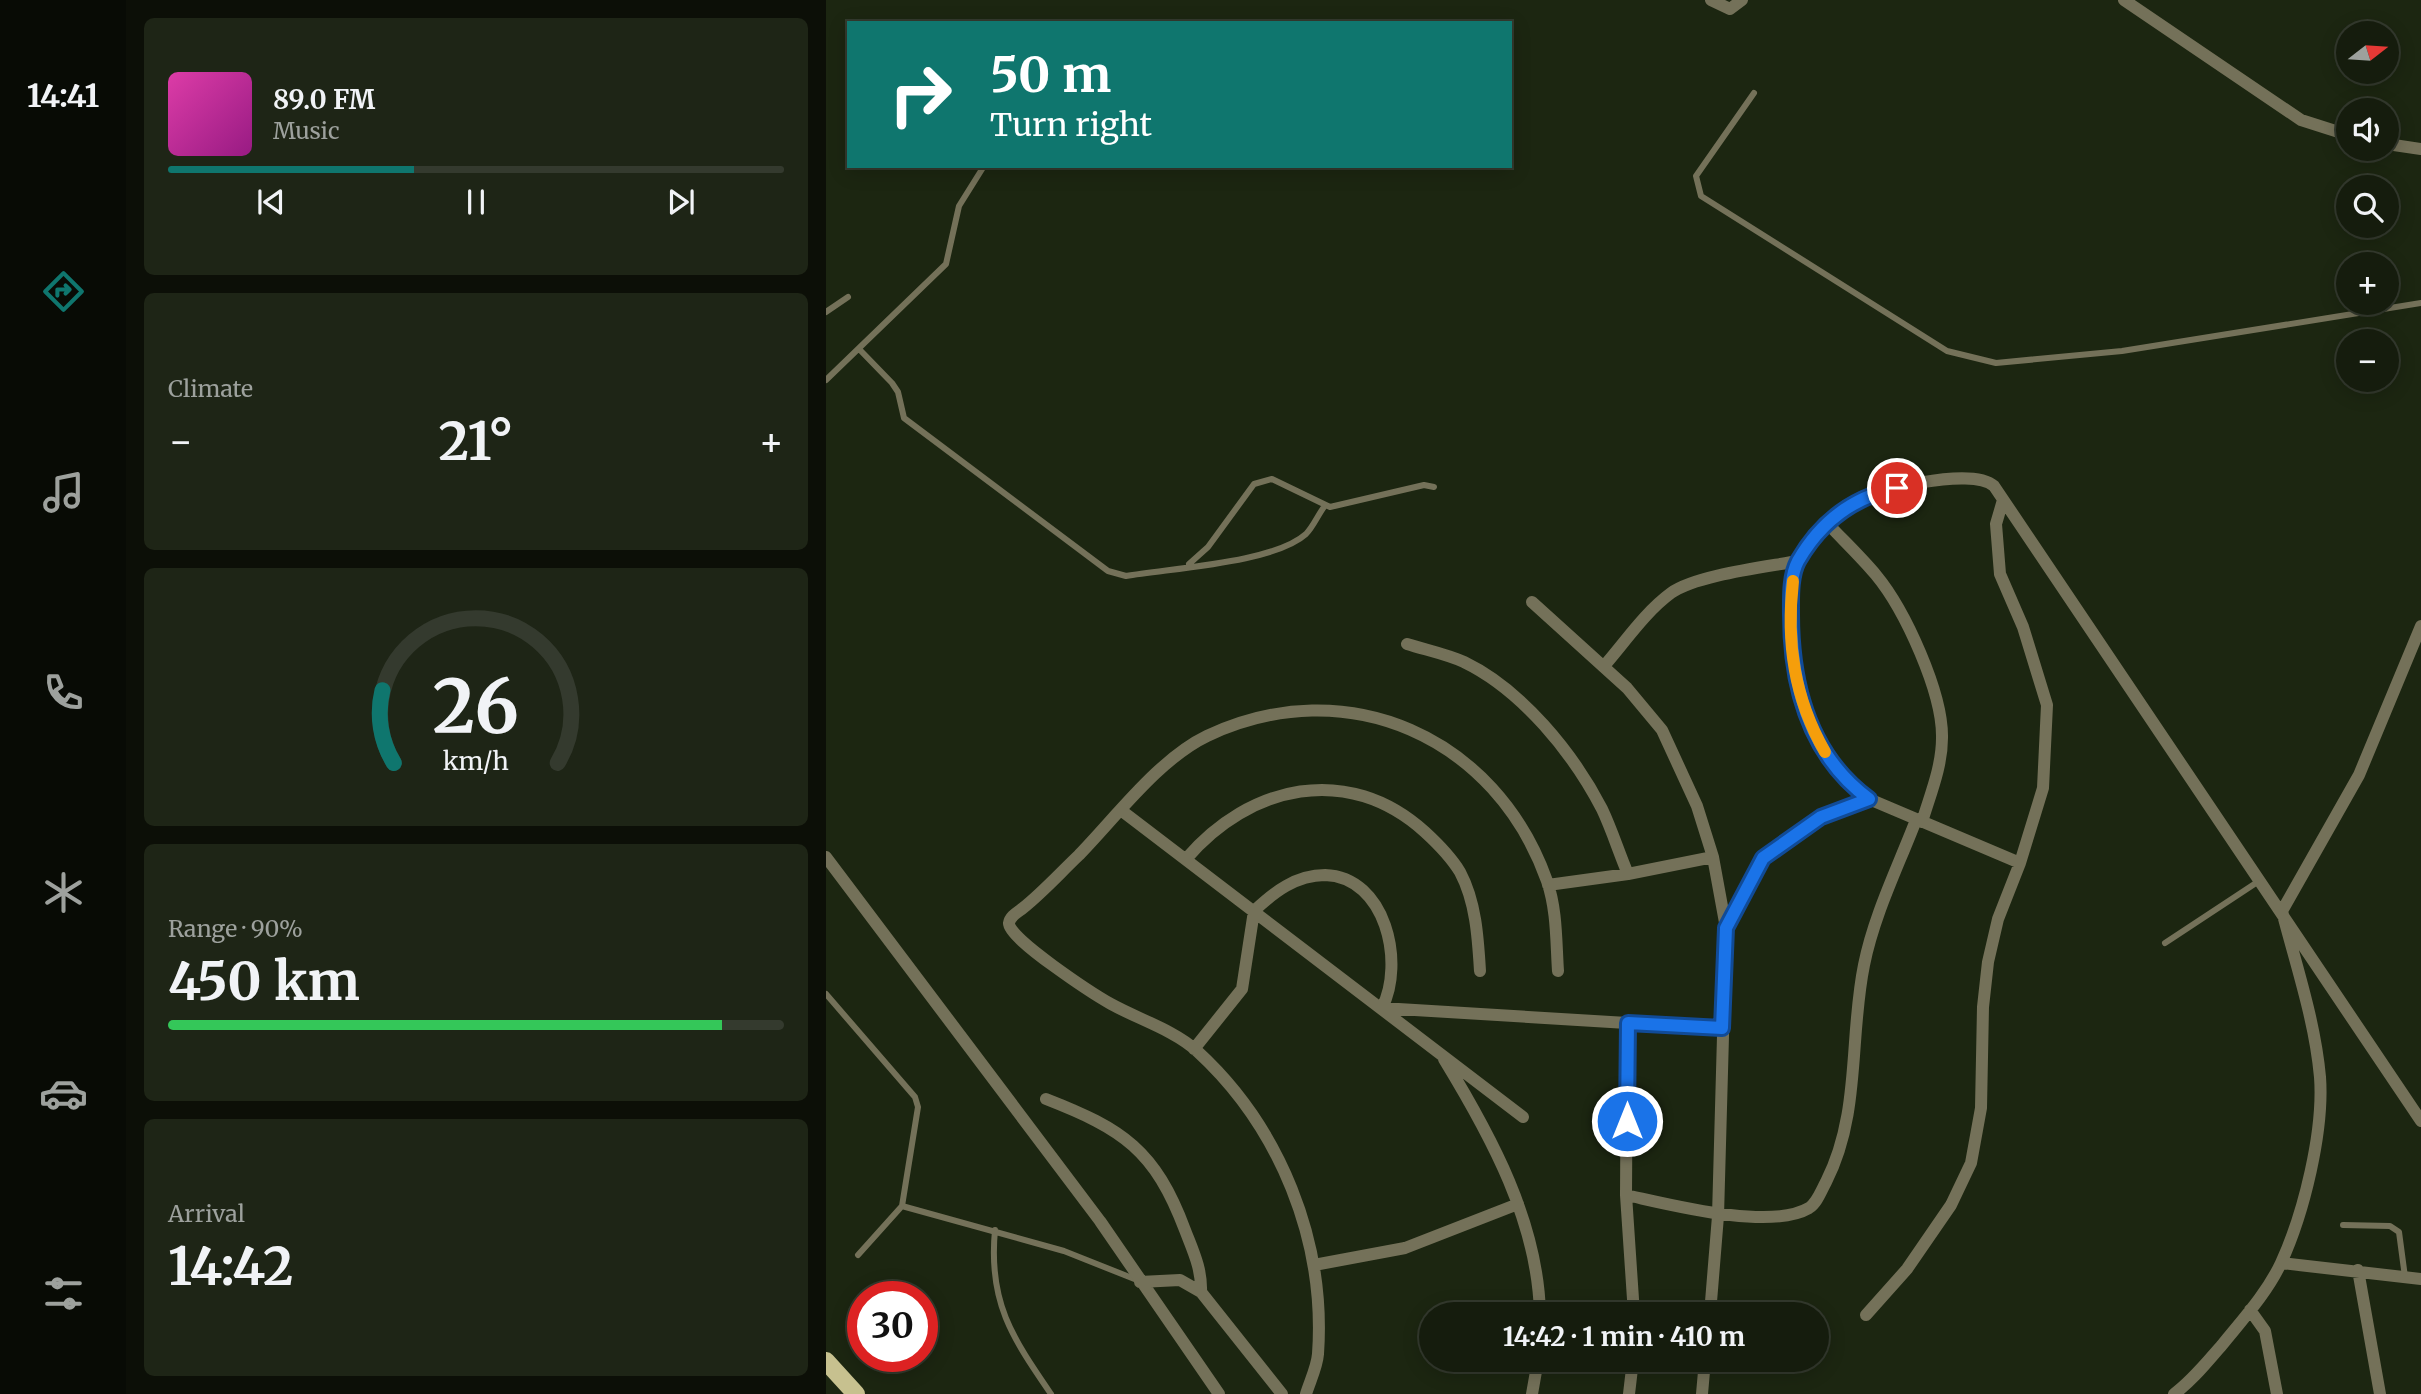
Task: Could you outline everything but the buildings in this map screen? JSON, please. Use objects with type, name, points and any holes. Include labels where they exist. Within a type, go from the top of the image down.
[{"type":"main road","points":[[826,1360],[856,1394]]},
{"type":"street","points":[[1711,0],[1730,9],[1742,0]]},
{"type":"street","points":[[2124,0],[2301,120],[2336,131]]},
{"type":"street","points":[[2399,146],[2421,149]]},
{"type":"street","points":[[2020,863],[1869,799],[1852,786],[1828,757],[1800,700],[1791,644],[1792,586],[1798,561],[1844,507],[1863,496],[1914,484],[1982,479],[1991,483],[2282,911],[2421,1121]]},
{"type":"street","points":[[1866,1315],[1907,1269],[1951,1205],[1971,1163],[1981,1108],[1985,983],[1998,919],[2020,863],[2043,788],[2047,705],[2023,627],[2000,574],[1996,524],[2003,500]]},
{"type":"street","points":[[1626,1195],[1718,1216],[1782,1215],[1803,1211],[1814,1203],[1834,1167],[1850,1106],[1864,964],[1939,769],[1942,728],[1921,656],[1877,577],[1828,524]]},
{"type":"street","points":[[1604,666],[1657,605],[1677,589],[1722,576],[1798,561]]},
{"type":"street","points":[[1532,602],[1604,666],[1662,730],[1697,806],[1713,857],[1726,928],[1718,1216],[1711,1302]]},
{"type":"street","points":[[2174,1394],[2207,1363],[2250,1310],[2281,1263],[2315,1152],[2320,1080],[2312,1032],[2282,911],[2359,775],[2421,626]]},
{"type":"street","points":[[1407,645],[1465,663],[1495,682],[1550,734],[1580,772],[1603,811],[1628,874]]},
{"type":"street","points":[[1306,1394],[1318,1356],[1314,1265],[1288,1174],[1256,1119],[1194,1049],[1109,1003],[1047,961],[1009,929],[1012,917],[1036,897],[1153,778],[1204,737],[1269,715],[1335,709],[1396,721],[1467,764],[1508,803],[1548,884],[1554,912],[1558,971]]},
{"type":"street","points":[[1186,859],[1202,840],[1231,818],[1294,792],[1323,788],[1351,791],[1381,802],[1411,819],[1435,841],[1459,872],[1474,914],[1480,971]]},
{"type":"street","points":[[1726,928],[1768,853],[1821,817],[1869,799]]},
{"type":"street","points":[[1122,811],[1523,1117]]},
{"type":"street","points":[[1548,884],[1628,874],[1713,857]]},
{"type":"street","points":[[826,858],[1100,1221],[1219,1394]]},
{"type":"street","points":[[1194,1049],[1242,989],[1254,911],[1272,894],[1306,877],[1327,875],[1369,896],[1379,912],[1391,952],[1389,994],[1382,1008]]},
{"type":"street","points":[[1382,1008],[1722,1028]]},
{"type":"street","points":[[1628,1023],[1626,1195],[1633,1302]]},
{"type":"street","points":[[1440,1052],[1477,1113],[1518,1204],[1539,1284],[1540,1302]]},
{"type":"street","points":[[1046,1099],[1097,1118],[1144,1156],[1170,1192],[1178,1211],[1199,1267],[1201,1292]]},
{"type":"street","points":[[1314,1265],[1405,1248],[1518,1204]]},
{"type":"street","points":[[2281,1263],[2421,1279]]},
{"type":"street","points":[[2358,1270],[2380,1394]]},
{"type":"street","points":[[1140,1282],[1180,1280],[1201,1292],[1282,1394]]},
{"type":"street","points":[[2250,1310],[2265,1331],[2277,1394]]},
{"type":"street","points":[[1532,1394],[1536,1372]]},
{"type":"street","points":[[1629,1394],[1632,1372]]},
{"type":"street","points":[[1702,1394],[1704,1372]]},
{"type":"lane","points":[[1754,93],[1696,176],[1701,196],[1938,345],[1964,358],[1996,363],[2122,351],[2421,303]]},
{"type":"lane","points":[[826,380],[946,264],[959,206],[983,168]]},
{"type":"lane","points":[[826,312],[848,296]]},
{"type":"lane","points":[[860,350],[898,392],[904,418],[1108,571],[1126,576],[1236,561],[1280,548],[1308,533],[1324,507]]},
{"type":"lane","points":[[1188,566],[1208,547],[1258,481],[1272,479],[1324,507],[1344,505],[1424,485],[1434,488]]},
{"type":"lane","points":[[2165,943],[2260,880]]},
{"type":"lane","points":[[827,998],[906,1087],[918,1107],[902,1206],[858,1255]]},
{"type":"lane","points":[[902,1206],[1064,1251],[1140,1282]]},
{"type":"lane","points":[[2343,1225],[2390,1226],[2399,1232],[2405,1277]]},
{"type":"lane","points":[[995,1230],[992,1264],[1006,1321],[1019,1347],[1051,1394]]},
{"type":"slow traffic","points":[[1793,581],[1792,664],[1800,700],[1825,752]]},
{"type":"route","points":[[1627,1121],[1628,1023],[1722,1028],[1726,928],[1763,858],[1776,846],[1821,817],[1869,799],[1839,773],[1815,735],[1800,700],[1792,664],[1792,586],[1798,561],[1844,507],[1871,493],[1897,488]]}]
